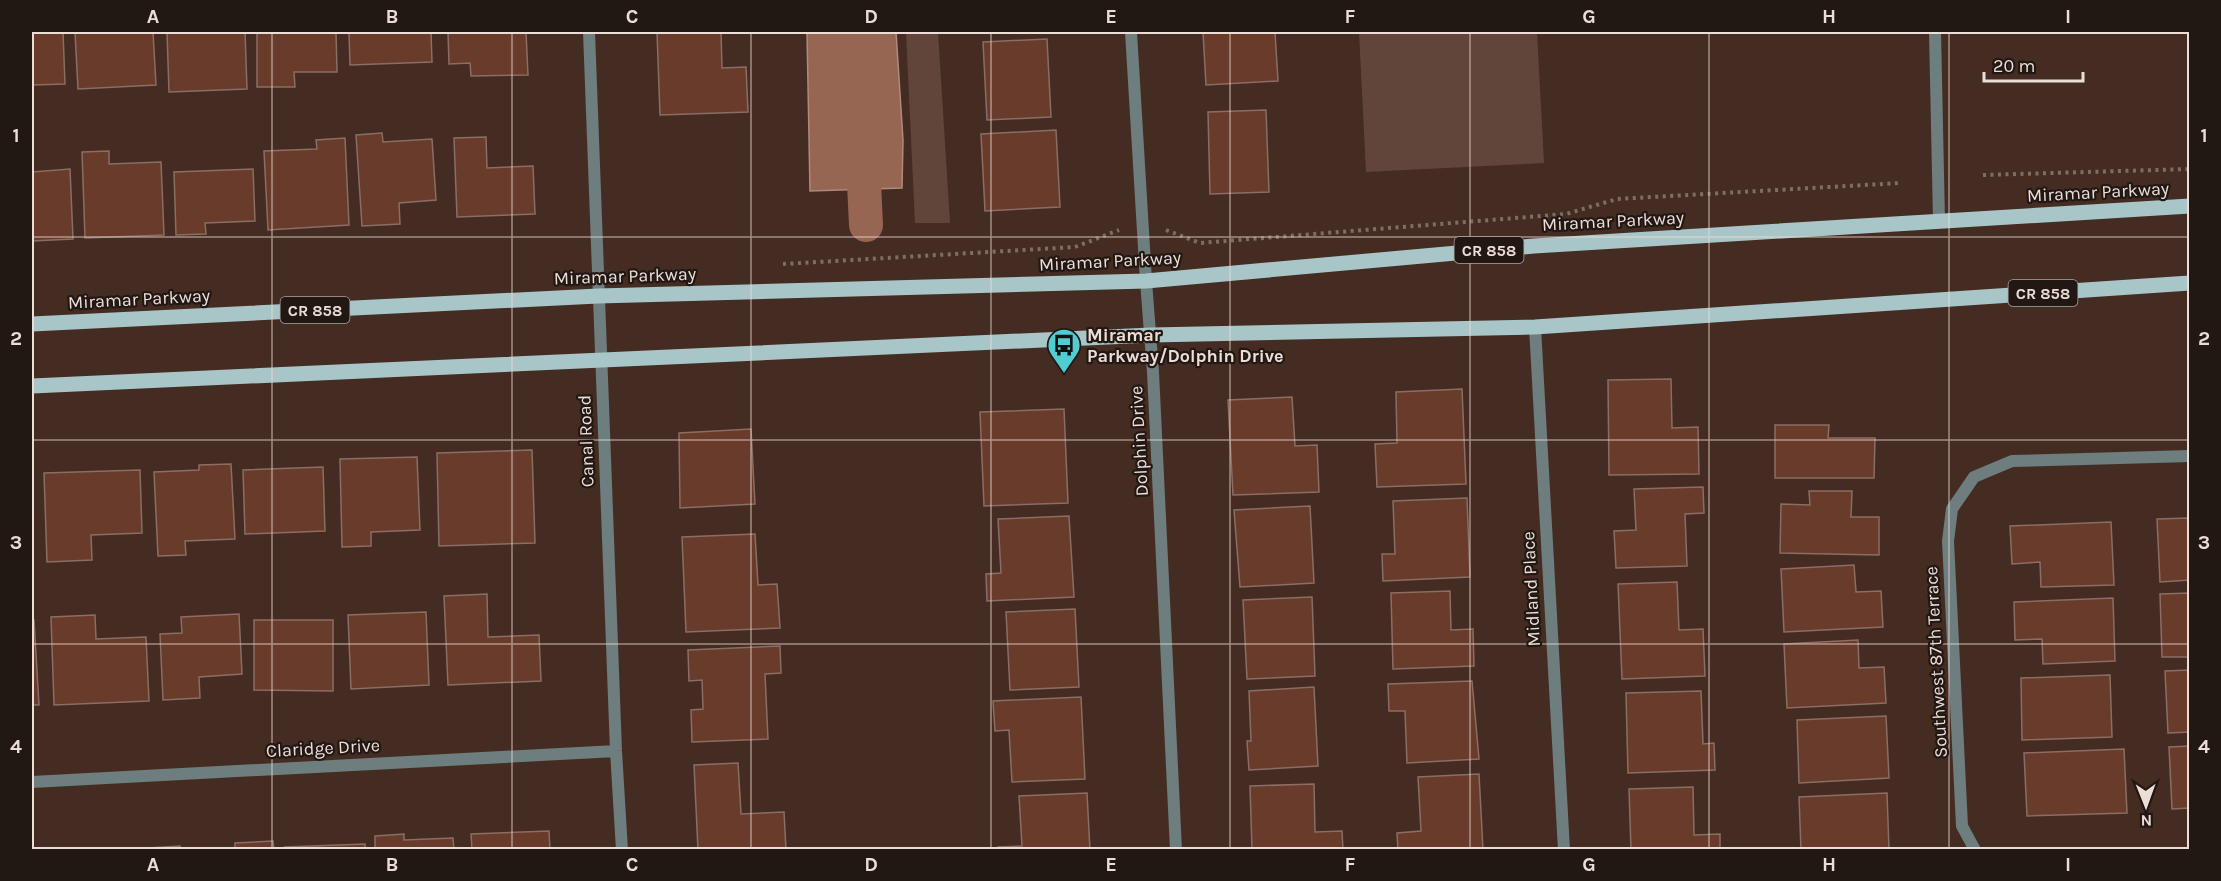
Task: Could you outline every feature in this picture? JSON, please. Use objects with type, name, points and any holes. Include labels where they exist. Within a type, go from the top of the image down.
[{"type":"main road","name":"Miramar Parkway","points":[[32,324],[598,296],[1146,280],[1534,246],[2190,206]]},
{"type":"main road","name":"CR 858","points":[[32,386],[1151,335],[1535,327],[2190,283]]},
{"type":"street","name":"Canal Road","points":[[589,32],[616,751],[622,849]]},
{"type":"street","name":"Dolphin Drive","points":[[1131,32],[1151,335],[1176,849]]},
{"type":"street","points":[[1935,32],[1939,221]]},
{"type":"street","name":"Midland Place","points":[[1535,327],[1564,849]]},
{"type":"street","name":"Southwest 87th Terrace","points":[[1975,849],[1962,826],[1948,541],[1952,509],[1974,477],[2012,461],[2190,456]]},
{"type":"street","name":"Claridge Drive","points":[[32,782],[616,751]]},
{"type":"path","points":[[1983,175],[2190,170]]},
{"type":"path","points":[[771,264],[1075,247],[1142,221],[1200,243],[1566,214],[1617,199],[1900,183]]},
{"type":"shaded area","points":[[807,32],[896,32],[903,140],[902,188],[810,191]]},
{"type":"shaded area","points":[[906,32],[938,32],[950,223],[915,223]]},
{"type":"shaded area","points":[[1359,32],[1537,32],[1544,163],[1366,172]]},
{"type":"building","points":[[32,32],[63,32],[65,84],[32,85]]},
{"type":"building","points":[[75,32],[153,32],[156,85],[78,89]]},
{"type":"building","points":[[167,32],[245,32],[247,89],[169,92]]},
{"type":"building","points":[[257,32],[336,32],[337,72],[294,72],[295,87],[257,87]]},
{"type":"building","points":[[349,32],[431,32],[432,62],[350,65]]},
{"type":"building","points":[[448,32],[526,32],[528,75],[471,76],[470,63],[449,64]]},
{"type":"building","points":[[657,32],[721,32],[722,68],[746,67],[748,112],[660,115]]},
{"type":"building","points":[[1203,32],[1275,32],[1278,81],[1206,85]]},
{"type":"building","points":[[1047,39],[1051,117],[987,120],[983,42]]},
{"type":"building","points":[[1266,110],[1269,192],[1210,194],[1208,112]]},
{"type":"building","points":[[1056,130],[1060,207],[985,211],[981,134]]},
{"type":"building","points":[[382,133],[383,142],[432,139],[436,200],[399,203],[400,224],[362,226],[356,135]]},
{"type":"building","points":[[486,137],[487,168],[533,166],[535,214],[457,217],[454,138]]},
{"type":"building","points":[[345,138],[349,225],[268,230],[264,151],[317,149],[316,140]]},
{"type":"building","points":[[109,151],[109,164],[161,162],[164,235],[85,238],[82,152]]},
{"type":"building","points":[[70,169],[73,239],[32,241],[32,172]]},
{"type":"building","points":[[253,169],[255,221],[205,223],[206,234],[176,235],[174,172]]},
{"type":"building","points":[[1671,379],[1672,428],[1698,427],[1699,474],[1609,475],[1608,380]]},
{"type":"building","points":[[1462,389],[1466,484],[1377,487],[1375,444],[1397,443],[1396,392]]},
{"type":"building","points":[[1292,397],[1295,446],[1317,445],[1319,492],[1233,495],[1228,400]]},
{"type":"building","points":[[1064,409],[1068,503],[984,506],[980,412]]},
{"type":"building","points":[[1775,425],[1829,425],[1828,438],[1875,438],[1874,478],[1775,478]]},
{"type":"building","points":[[751,429],[755,504],[680,508],[679,433]]},
{"type":"building","points":[[532,450],[535,543],[439,546],[437,453]]},
{"type":"building","points":[[417,457],[420,530],[371,532],[371,546],[342,547],[340,459]]},
{"type":"building","points":[[231,464],[235,539],[185,541],[186,555],[158,556],[154,472],[199,470],[199,465]]},
{"type":"building","points":[[323,467],[325,531],[245,534],[243,470]]},
{"type":"building","points":[[140,470],[142,533],[91,535],[92,560],[47,562],[44,473]]},
{"type":"building","points":[[1703,487],[1704,513],[1685,514],[1687,566],[1616,568],[1614,531],[1636,530],[1634,489]]},
{"type":"building","points":[[1809,491],[1852,491],[1851,517],[1879,517],[1879,555],[1780,553],[1781,504],[1810,505]]},
{"type":"building","points":[[1467,498],[1470,577],[1383,581],[1382,554],[1395,554],[1393,501]]},
{"type":"building","points":[[1310,506],[1314,583],[1240,587],[1234,510]]},
{"type":"building","points":[[1069,516],[1074,597],[987,601],[986,574],[1001,573],[998,519]]},
{"type":"building","points":[[2190,518],[2190,580],[2160,582],[2157,519]]},
{"type":"building","points":[[2111,522],[2114,585],[2041,587],[2040,562],[2012,564],[2010,526]]},
{"type":"building","points":[[755,534],[758,585],[777,584],[780,628],[686,632],[682,537]]},
{"type":"building","points":[[1854,565],[1856,592],[1881,591],[1883,627],[1784,632],[1781,569]]},
{"type":"building","points":[[1677,582],[1679,630],[1703,629],[1705,676],[1622,679],[1618,584]]},
{"type":"building","points":[[1450,591],[1451,630],[1473,629],[1474,666],[1393,669],[1391,593]]},
{"type":"building","points":[[2190,593],[2190,657],[2162,657],[2160,594]]},
{"type":"building","points":[[487,594],[488,637],[539,635],[541,681],[448,685],[444,596]]},
{"type":"building","points":[[1312,597],[1315,676],[1247,679],[1243,600]]},
{"type":"building","points":[[2113,598],[2115,661],[2043,664],[2042,639],[2015,640],[2014,602]]},
{"type":"building","points":[[1075,609],[1079,687],[1010,690],[1006,612]]},
{"type":"building","points":[[426,612],[429,685],[351,689],[348,615]]},
{"type":"building","points":[[239,614],[242,674],[199,677],[200,698],[163,700],[160,634],[182,633],[181,617]]},
{"type":"building","points":[[95,615],[96,639],[146,637],[149,701],[54,705],[51,617]]},
{"type":"building","points":[[32,620],[34,620],[39,705],[32,705]]},
{"type":"building","points":[[254,620],[333,620],[333,691],[254,690]]},
{"type":"building","points":[[1858,640],[1859,668],[1884,667],[1886,703],[1787,708],[1784,644]]},
{"type":"building","points":[[780,646],[781,673],[765,674],[768,739],[692,742],[691,710],[703,709],[702,680],[689,681],[688,650]]},
{"type":"building","points":[[2190,670],[2190,732],[2168,733],[2165,671]]},
{"type":"building","points":[[2110,675],[2112,737],[2022,740],[2021,678]]},
{"type":"building","points":[[1472,681],[1479,759],[1407,763],[1405,711],[1389,711],[1388,684]]},
{"type":"building","points":[[1314,687],[1318,766],[1249,770],[1247,741],[1251,741],[1249,691]]},
{"type":"building","points":[[1701,691],[1703,744],[1714,743],[1715,770],[1628,773],[1626,693]]},
{"type":"building","points":[[1081,697],[1085,779],[1012,782],[1009,730],[995,731],[993,701]]},
{"type":"building","points":[[1886,716],[1889,778],[1799,783],[1797,720]]},
{"type":"building","points":[[2190,746],[2190,808],[2172,809],[2169,747]]},
{"type":"building","points":[[2124,749],[2127,813],[2027,816],[2024,753]]},
{"type":"building","points":[[738,763],[741,814],[784,812],[786,850],[698,850],[694,765]]},
{"type":"building","points":[[1479,774],[1483,850],[1398,850],[1397,833],[1421,831],[1418,777]]},
{"type":"building","points":[[1314,784],[1315,832],[1342,831],[1343,850],[1252,850],[1250,786]]},
{"type":"building","points":[[1693,787],[1694,835],[1720,834],[1720,850],[1631,850],[1629,789]]},
{"type":"building","points":[[1087,793],[1090,850],[998,850],[998,847],[1022,846],[1019,796]]},
{"type":"building","points":[[1887,793],[1889,850],[1801,850],[1799,797]]},
{"type":"building","points":[[549,831],[550,850],[472,850],[471,834]]},
{"type":"building","points":[[404,834],[404,840],[453,838],[454,850],[375,850],[375,836]]},
{"type":"building","points":[[273,841],[274,850],[235,850],[235,843]]},
{"type":"building","points":[[365,844],[365,850],[286,850],[285,847]]},
{"type":"building","points":[[180,846],[181,850],[114,850]]},
{"type":"waterway","points":[[862,141],[866,225]]},
{"type":"place","name":"Miramar Parkway/Dolphin Drive","points":[[1064,374]]}]
